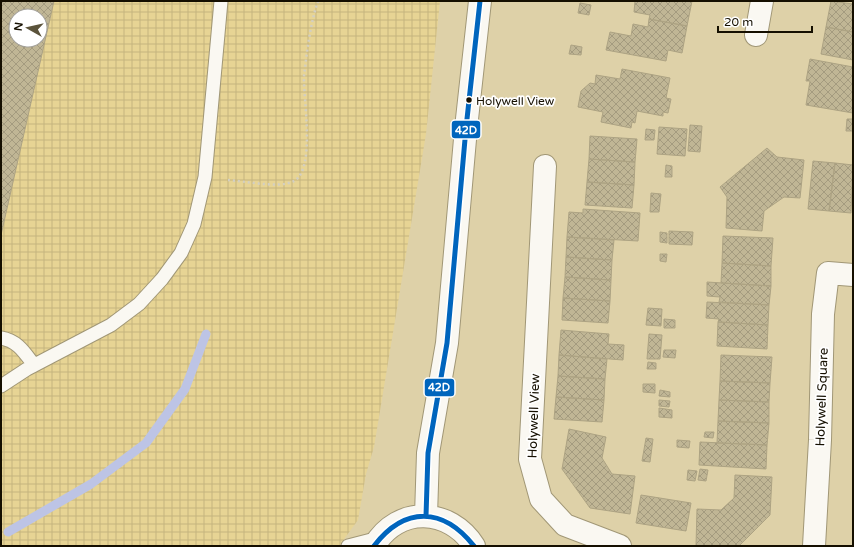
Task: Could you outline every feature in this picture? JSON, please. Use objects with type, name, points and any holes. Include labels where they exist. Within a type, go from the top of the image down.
[{"type":"street","points":[[426,516],[428,453],[447,343],[466,128],[480,1]]},
{"type":"street","points":[[756,35],[762,1]]},
{"type":"street","name":"Holywell View","points":[[545,166],[530,459],[541,499],[565,525],[620,546]]},
{"type":"street","name":"Holywell Square","points":[[814,546],[820,440],[823,314],[828,273],[853,274]]},
{"type":"street","points":[[377,542],[392,526],[408,518],[426,516],[441,519],[456,526],[468,537],[474,546]]},
{"type":"lane","points":[[1,386],[34,365],[111,325],[140,304],[162,279],[181,253],[194,224],[205,177],[221,1]]},
{"type":"lane","points":[[1,338],[19,345],[34,365]]},
{"type":"lane","points":[[348,546],[377,542]]},
{"type":"path","points":[[222,179],[283,185],[296,180],[301,173],[306,149],[304,77],[311,29],[318,1]]},
{"type":"shaded area","points":[[1,1],[440,1],[426,134],[374,447],[366,474],[358,520],[339,546],[1,546]]},
{"type":"building","points":[[1,1],[54,1],[48,27],[48,8],[8,8],[8,48],[43,48],[1,235]]},
{"type":"building","points":[[635,1],[692,1],[687,26],[649,19],[650,15],[634,12]]},
{"type":"building","points":[[831,1],[853,4],[853,32],[826,27]]},
{"type":"building","points":[[580,3],[591,5],[589,15],[578,13]]},
{"type":"building","points":[[649,19],[687,26],[682,53],[668,50],[666,61],[606,50],[610,32],[631,36],[633,24],[648,27]]},
{"type":"building","points":[[826,27],[853,32],[853,60],[821,54]]},
{"type":"building","points":[[571,45],[582,47],[581,55],[569,54]]},
{"type":"building","points":[[810,59],[853,67],[853,113],[806,105],[810,81],[806,81]]},
{"type":"building","points":[[622,69],[670,78],[666,98],[671,99],[668,113],[663,112],[663,116],[637,111],[635,123],[632,122],[631,128],[601,122],[603,112],[578,107],[581,91],[590,83],[595,84],[596,75],[620,79]]},
{"type":"building","points":[[847,119],[853,119],[853,131],[846,131]]},
{"type":"building","points":[[690,125],[702,126],[700,152],[688,151]]},
{"type":"building","points":[[659,127],[687,129],[685,156],[657,154]]},
{"type":"building","points":[[646,129],[655,130],[654,140],[645,140]]},
{"type":"building","points":[[590,136],[637,139],[635,162],[589,159]]},
{"type":"building","points":[[767,148],[777,157],[804,160],[800,198],[784,197],[764,211],[762,231],[726,228],[727,197],[720,187]]},
{"type":"building","points":[[589,159],[635,162],[634,185],[587,182]]},
{"type":"building","points":[[813,161],[835,163],[829,211],[808,209]]},
{"type":"building","points":[[835,163],[853,165],[851,213],[829,211]]},
{"type":"building","points":[[666,165],[672,166],[672,177],[665,177]]},
{"type":"building","points":[[587,182],[634,185],[632,208],[585,205]]},
{"type":"building","points":[[651,193],[661,194],[659,212],[650,212]]},
{"type":"building","points":[[583,209],[640,213],[638,241],[567,237],[569,212],[583,213]]},
{"type":"building","points":[[669,231],[693,232],[692,245],[669,244]]},
{"type":"building","points":[[660,232],[667,233],[667,243],[660,242]]},
{"type":"building","points":[[723,236],[773,238],[771,266],[722,263]]},
{"type":"building","points":[[567,237],[614,240],[612,260],[566,257]]},
{"type":"building","points":[[660,254],[667,254],[666,262],[660,261]]},
{"type":"building","points":[[566,257],[612,260],[611,280],[565,277]]},
{"type":"building","points":[[722,263],[771,266],[771,286],[721,283]]},
{"type":"building","points":[[565,277],[611,280],[610,301],[563,298]]},
{"type":"building","points":[[707,282],[771,286],[769,305],[719,302],[720,297],[707,296]]},
{"type":"building","points":[[563,298],[610,301],[608,323],[562,320]]},
{"type":"building","points":[[707,302],[769,305],[768,325],[718,322],[719,319],[706,318]]},
{"type":"building","points":[[648,308],[662,309],[661,326],[646,325]]},
{"type":"building","points":[[664,319],[675,320],[675,328],[664,328]]},
{"type":"building","points":[[718,322],[768,325],[767,349],[717,346]]},
{"type":"building","points":[[561,330],[609,334],[608,344],[624,345],[623,360],[559,355]]},
{"type":"building","points":[[649,334],[662,335],[660,359],[647,359]]},
{"type":"building","points":[[664,350],[676,350],[675,358],[663,357]]},
{"type":"building","points":[[559,355],[607,359],[605,379],[558,376]]},
{"type":"building","points":[[721,355],[772,357],[770,383],[720,381]]},
{"type":"building","points":[[648,362],[656,363],[656,369],[647,369]]},
{"type":"building","points":[[558,376],[605,379],[604,400],[556,397]]},
{"type":"building","points":[[720,381],[770,383],[769,402],[719,400]]},
{"type":"building","points":[[643,384],[655,384],[655,393],[643,392]]},
{"type":"building","points":[[660,390],[670,392],[670,397],[659,396]]},
{"type":"building","points":[[556,397],[604,400],[602,422],[554,419]]},
{"type":"building","points":[[659,400],[670,401],[669,407],[659,406]]},
{"type":"building","points":[[719,400],[769,402],[769,423],[718,421]]},
{"type":"building","points":[[659,408],[672,410],[672,418],[659,417]]},
{"type":"building","points":[[718,421],[769,423],[767,445],[717,443]]},
{"type":"building","points":[[569,429],[606,437],[602,458],[612,474],[635,476],[630,514],[590,508],[562,469]]},
{"type":"building","points":[[705,432],[714,432],[713,438],[704,437]]},
{"type":"building","points":[[646,438],[653,439],[650,462],[642,461]]},
{"type":"building","points":[[677,440],[690,441],[689,448],[677,447]]},
{"type":"building","points":[[700,442],[767,445],[766,469],[699,465]]},
{"type":"building","points":[[700,469],[708,470],[706,481],[698,480]]},
{"type":"building","points":[[688,470],[697,471],[695,481],[687,480]]},
{"type":"building","points":[[735,475],[772,477],[770,515],[739,546],[696,546],[697,509],[721,510],[734,498]]},
{"type":"building","points":[[641,495],[691,503],[686,531],[636,523]]},
{"type":"waterway","points":[[8,532],[91,484],[146,443],[185,389],[206,334]]},
{"type":"transit line","name":"42D","points":[[426,516],[428,453],[447,343],[466,128],[480,1]]},
{"type":"transit line","name":"42D","points":[[374,546],[386,533],[398,524],[411,518],[424,516],[437,518],[450,524],[462,533],[474,546]]},
{"type":"place","name":"Holywell View","points":[[469,100]]}]
